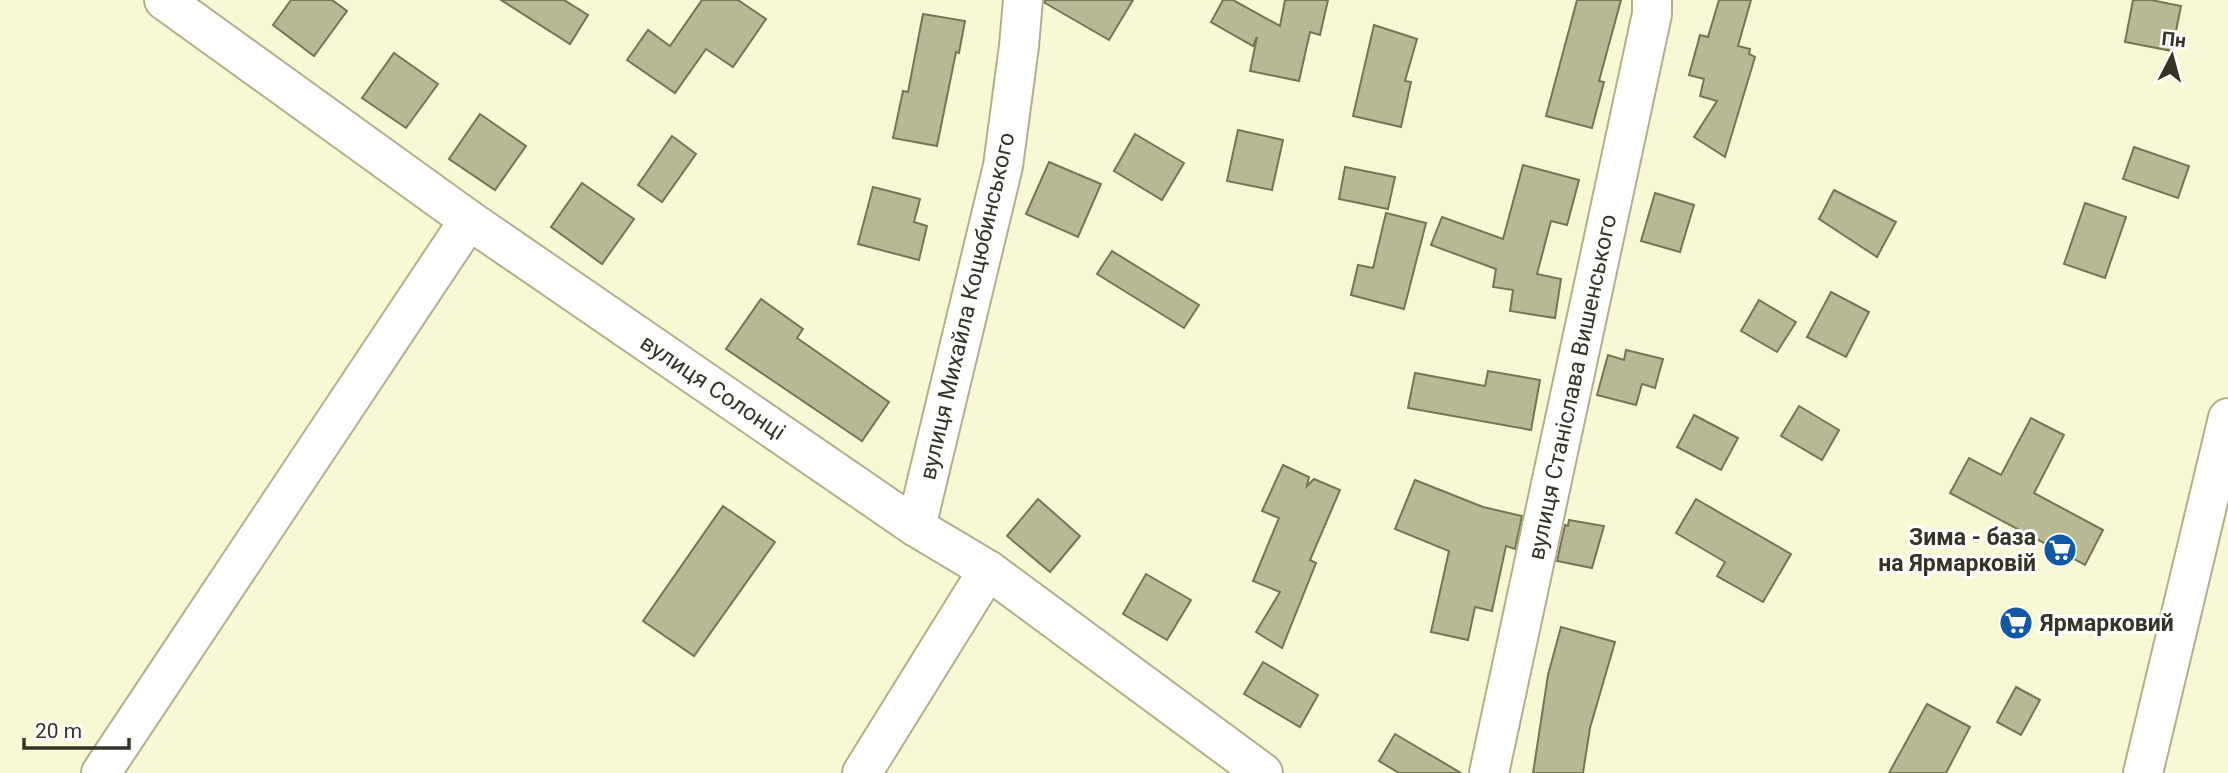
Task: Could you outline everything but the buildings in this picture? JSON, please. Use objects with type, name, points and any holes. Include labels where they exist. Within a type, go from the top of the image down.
[{"type":"street","name":"вулиця Солонці","points":[[164,0],[469,220],[916,527],[988,570],[1263,773]]},
{"type":"street","name":"вулиця Михайла Коцюбинського","points":[[916,527],[1003,166],[1023,0]]},
{"type":"street","name":"вулиця Станіслава Вишенського","points":[[1489,773],[1650,28],[1652,0]]},
{"type":"street","points":[[101,773],[469,220]]},
{"type":"street","points":[[2143,773],[2228,418]]},
{"type":"street","points":[[862,773],[988,570]]},
{"type":"place","name":"Зима - база на Ярмарковій","points":[[2060,550]]},
{"type":"place","name":"Ярмарковий","points":[[2016,623]]}]
